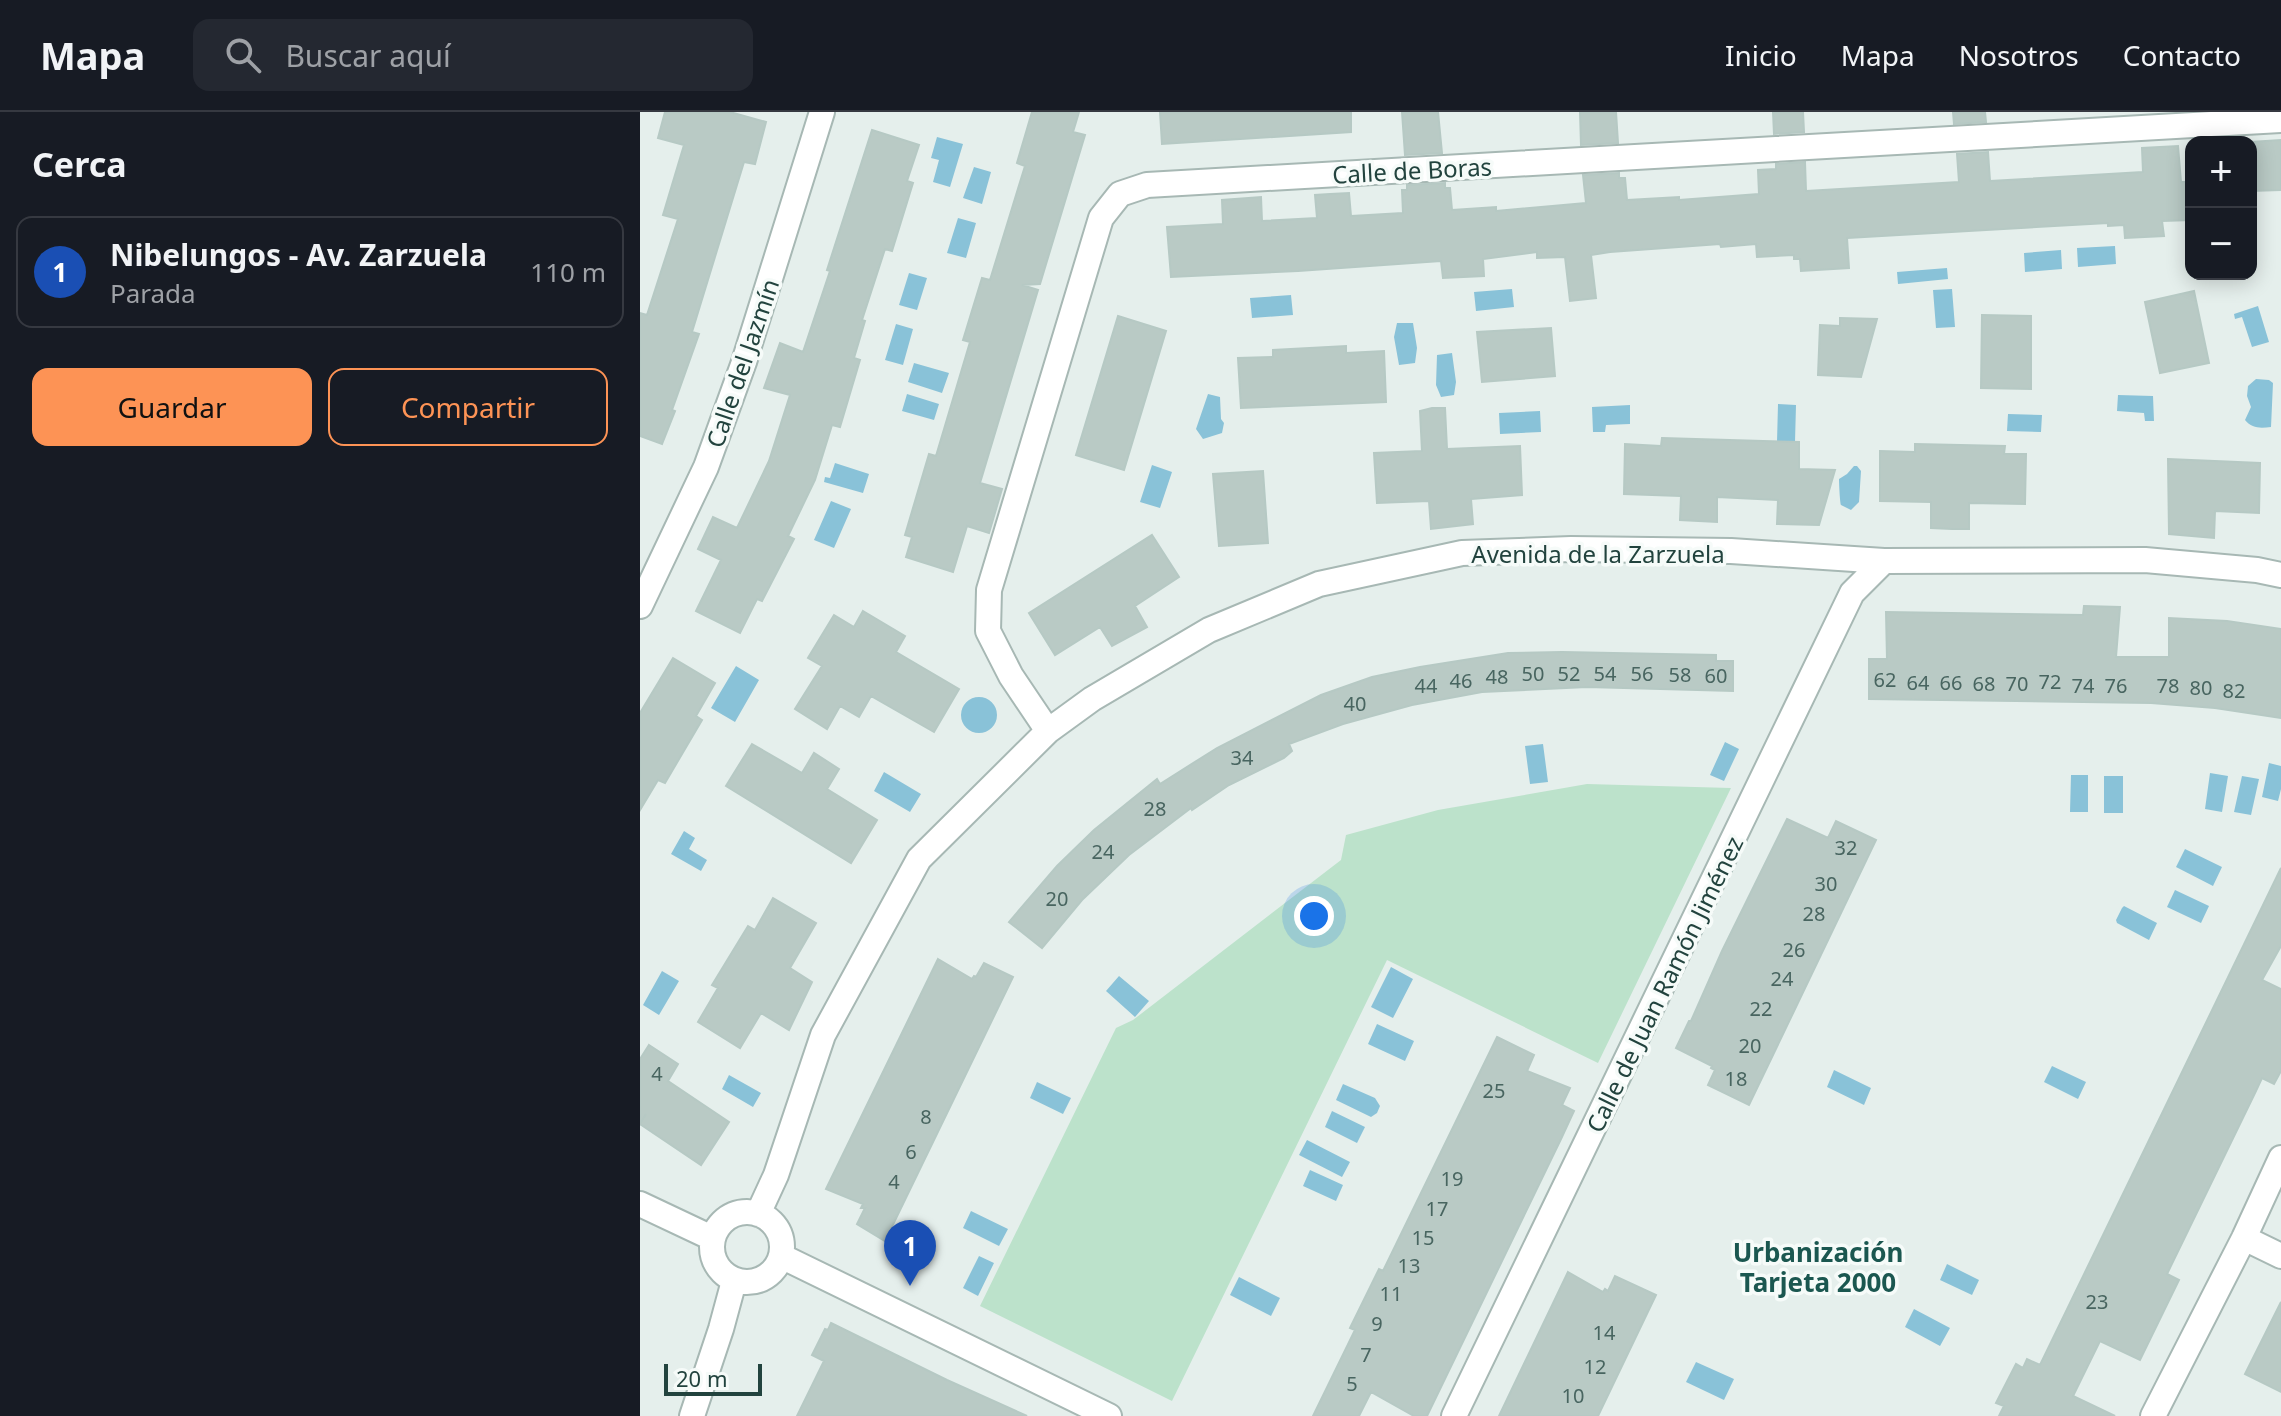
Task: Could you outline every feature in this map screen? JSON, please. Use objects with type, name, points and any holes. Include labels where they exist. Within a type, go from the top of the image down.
[{"type":"street","name":"Calle del Jazmín","points":[[640,606],[706,467],[744,362],[822,112]]},
{"type":"street","name":"Calle de Boras","points":[[1048,731],[1011,676],[988,631],[989,590],[1101,218],[1120,194],[1147,185],[2281,120]]},
{"type":"street","name":"Avenida de la Zarzuela","points":[[758,1214],[776,1175],[823,1035],[919,859],[1048,731],[1092,699],[1209,630],[1319,584],[1462,553],[1571,549],[1731,551],[1884,561],[2145,560],[2281,575]]},
{"type":"street","name":"Calle de Juan Ramón Jiménez","points":[[1454,1416],[1852,593],[1884,561]]},
{"type":"street","points":[[2153,1416],[2244,1238],[2281,1158]]},
{"type":"street","points":[[640,1204],[712,1238]]},
{"type":"street","points":[[740,1213],[758,1214],[773,1224],[781,1238],[781,1256],[772,1272],[756,1281],[734,1281],[721,1272],[712,1256],[712,1238],[722,1222],[740,1213]]},
{"type":"street","points":[[2244,1238],[2281,1256]]},
{"type":"street","points":[[781,1256],[1109,1416]]},
{"type":"street","points":[[692,1416],[734,1281]]},
{"type":"green space","points":[[1587,784],[1731,788],[1598,1063],[1387,960],[1172,1401],[980,1306],[1116,1028],[1133,1020],[1341,860],[1346,835],[1438,810]]},
{"type":"water","points":[[937,137],[963,144],[950,187],[933,182],[939,160],[931,158]]},
{"type":"water","points":[[974,167],[991,172],[982,204],[963,198]]},
{"type":"water","points":[[958,218],[976,223],[966,258],[947,253]]},
{"type":"water","points":[[2115,246],[2116,264],[2078,267],[2077,248]]},
{"type":"water","points":[[2061,250],[2062,269],[2025,272],[2024,253]]},
{"type":"water","points":[[1947,268],[1948,279],[1898,284],[1897,272]]},
{"type":"water","points":[[909,273],[927,278],[917,310],[899,305]]},
{"type":"water","points":[[1512,289],[1514,307],[1476,311],[1474,292]]},
{"type":"water","points":[[1952,289],[1955,327],[1936,328],[1933,290]]},
{"type":"water","points":[[1291,295],[1293,315],[1252,318],[1250,298]]},
{"type":"water","points":[[2258,306],[2269,342],[2252,347],[2242,317],[2235,319],[2234,314]]},
{"type":"water","points":[[1397,323],[1413,323],[1417,348],[1415,363],[1399,365],[1394,337]]},
{"type":"water","points":[[896,324],[913,329],[903,365],[885,360]]},
{"type":"water","points":[[1452,353],[1456,382],[1454,395],[1441,397],[1436,385],[1437,355]]},
{"type":"water","points":[[914,363],[949,373],[942,393],[908,382]]},
{"type":"water","points":[[2256,379],[2273,383],[2271,427],[2260,428],[2245,420],[2251,407],[2247,396],[2248,386]]},
{"type":"water","points":[[907,394],[939,404],[934,420],[902,411]]},
{"type":"water","points":[[1208,394],[1220,397],[1224,423],[1222,433],[1203,439],[1196,429]]},
{"type":"water","points":[[2118,395],[2153,396],[2154,421],[2145,421],[2144,413],[2117,411]]},
{"type":"water","points":[[1778,404],[1796,405],[1795,442],[1777,442]]},
{"type":"water","points":[[1630,405],[1630,424],[1606,425],[1605,432],[1593,432],[1592,407]]},
{"type":"water","points":[[1540,411],[1541,432],[1500,434],[1499,413]]},
{"type":"water","points":[[2008,414],[2042,415],[2041,432],[2007,431]]},
{"type":"water","points":[[835,463],[869,474],[863,493],[824,482],[825,477],[830,478]]},
{"type":"water","points":[[1152,465],[1172,472],[1160,508],[1140,502]]},
{"type":"water","points":[[1854,466],[1861,471],[1859,502],[1851,510],[1841,505],[1839,479]]},
{"type":"water","points":[[831,501],[851,509],[834,548],[814,540]]},
{"type":"water","points":[[736,666],[759,680],[735,722],[711,708]]},
{"type":"water","points":[[979,697],[992,702],[997,715],[992,728],[979,733],[966,728],[961,715],[966,702]]},
{"type":"water","points":[[1725,742],[1739,749],[1724,781],[1710,775]]},
{"type":"water","points":[[1543,744],[1548,782],[1530,784],[1525,746]]},
{"type":"water","points":[[2269,763],[2281,766],[2278,801],[2262,797]]},
{"type":"water","points":[[884,772],[921,794],[910,812],[874,791]]},
{"type":"water","points":[[2210,773],[2228,776],[2222,812],[2205,809]]},
{"type":"water","points":[[2071,775],[2088,775],[2088,812],[2070,812]]},
{"type":"water","points":[[2104,776],[2123,776],[2123,813],[2104,813]]},
{"type":"water","points":[[2242,776],[2259,779],[2251,815],[2234,812]]},
{"type":"water","points":[[684,831],[695,838],[689,849],[707,860],[701,871],[671,854]]},
{"type":"water","points":[[2185,849],[2222,867],[2213,886],[2176,867]]},
{"type":"water","points":[[2175,890],[2209,906],[2201,923],[2167,907]]},
{"type":"water","points":[[2124,906],[2157,923],[2149,940],[2117,923]]},
{"type":"water","points":[[1391,967],[1413,979],[1393,1018],[1371,1007]]},
{"type":"water","points":[[662,971],[679,981],[659,1015],[643,1005]]},
{"type":"water","points":[[1119,976],[1149,1001],[1135,1017],[1106,991]]},
{"type":"water","points":[[1377,1024],[1414,1041],[1405,1061],[1368,1044]]},
{"type":"water","points":[[2052,1066],[2086,1082],[2078,1099],[2044,1082]]},
{"type":"water","points":[[1834,1070],[1871,1088],[1864,1105],[1827,1087]]},
{"type":"water","points":[[729,1075],[761,1093],[753,1107],[722,1089]]},
{"type":"water","points":[[1037,1082],[1071,1098],[1063,1114],[1030,1098]]},
{"type":"water","points":[[1343,1084],[1375,1098],[1380,1106],[1377,1113],[1371,1117],[1336,1100]]},
{"type":"water","points":[[1332,1111],[1365,1127],[1357,1143],[1325,1127]]},
{"type":"water","points":[[1307,1140],[1350,1162],[1342,1177],[1299,1155]]},
{"type":"water","points":[[1310,1170],[1343,1185],[1336,1201],[1303,1186]]},
{"type":"water","points":[[971,1211],[1008,1229],[999,1246],[963,1228]]},
{"type":"water","points":[[979,1256],[994,1263],[978,1296],[963,1288]]},
{"type":"water","points":[[1947,1264],[1979,1280],[1972,1295],[1940,1280]]},
{"type":"water","points":[[1239,1277],[1280,1298],[1271,1316],[1230,1295]]},
{"type":"water","points":[[1914,1309],[1950,1328],[1940,1346],[1905,1327]]},
{"type":"water","points":[[1696,1362],[1734,1379],[1724,1400],[1686,1382]]},
{"type":"building","points":[[665,112],[730,112],[766,122],[755,164],[744,162],[692,332],[699,334],[662,444],[640,436],[640,313],[647,315],[678,219],[663,215],[684,145],[658,138]]},
{"type":"building","points":[[1032,112],[1079,112],[1073,132],[1085,135],[1040,284],[1022,285],[1038,290],[980,483],[1002,489],[989,533],[967,526],[953,572],[906,557],[912,537],[905,535],[929,454],[936,456],[970,342],[963,340],[982,278],[990,280],[1025,166],[1017,163]]},
{"type":"building","points":[[1160,112],[1351,112],[1351,132],[1162,144]]},
{"type":"building","points":[[1402,112],[1438,112],[1442,153],[1405,155]]},
{"type":"building","points":[[1580,112],[1616,112],[1618,143],[1581,145]]},
{"type":"building","points":[[1773,112],[1803,112],[1804,132],[1774,134]]},
{"type":"building","points":[[1953,112],[1985,112],[1986,122],[1954,124]]},
{"type":"building","points":[[872,130],[919,145],[907,181],[913,183],[892,251],[885,249],[862,320],[865,321],[854,358],[860,360],[840,427],[832,425],[815,480],[788,536],[794,539],[762,601],[757,599],[740,633],[696,611],[721,560],[698,549],[713,517],[737,528],[769,461],[790,395],[764,388],[780,343],[803,352]]},
{"type":"building","points":[[2281,140],[2281,190],[2257,191],[2257,142]]},
{"type":"building","points":[[2178,146],[2181,182],[2185,182],[2185,220],[2162,221],[2164,236],[2125,238],[2124,225],[2108,226],[2108,223],[1847,238],[1849,268],[1801,271],[1800,259],[1794,259],[1794,255],[1757,257],[1756,244],[1610,252],[1591,255],[1596,298],[1570,301],[1565,257],[1537,258],[1537,252],[1483,259],[1484,276],[1443,278],[1441,261],[1171,277],[1167,227],[1223,224],[1222,200],[1261,197],[1262,221],[1317,218],[1315,195],[1330,194],[1349,193],[1351,216],[1403,213],[1402,190],[1407,190],[1407,185],[1445,183],[1445,188],[1450,188],[1452,210],[1496,207],[1496,211],[1586,203],[1583,175],[1619,173],[1619,178],[1625,178],[1627,200],[1679,197],[1679,200],[1759,194],[1758,170],[1776,169],[1776,164],[1805,162],[1806,191],[1959,182],[1957,154],[1988,152],[1990,181],[2143,172],[2142,148]]},
{"type":"building","points":[[2194,291],[2209,363],[2160,373],[2145,302]]},
{"type":"building","points":[[1982,315],[2031,316],[2031,389],[1981,388]]},
{"type":"building","points":[[1118,316],[1166,331],[1124,470],[1076,455]]},
{"type":"building","points":[[1840,318],[1877,319],[1861,377],[1818,375],[1820,325],[1840,326]]},
{"type":"building","points":[[1551,328],[1555,376],[1482,382],[1477,332]]},
{"type":"building","points":[[1346,346],[1346,353],[1384,351],[1386,402],[1241,408],[1238,358],[1273,357],[1273,350]]},
{"type":"building","points":[[1445,408],[1447,449],[1520,446],[1522,495],[1471,499],[1473,524],[1431,529],[1429,501],[1377,503],[1374,453],[1422,451],[1420,411]]},
{"type":"building","points":[[1662,438],[1799,442],[1799,469],[1835,470],[1819,525],[1777,524],[1778,500],[1717,497],[1717,522],[1680,520],[1681,496],[1624,494],[1625,444],[1661,446]]},
{"type":"building","points":[[1915,444],[2005,446],[2004,454],[2026,454],[2025,504],[1969,503],[1969,529],[1952,529],[1931,528],[1931,502],[1880,501],[1880,451],[1915,452]]},
{"type":"building","points":[[2168,459],[2260,463],[2259,513],[2215,511],[2214,538],[2169,534]]},
{"type":"building","points":[[1263,471],[1268,543],[1219,546],[1213,474]]},
{"type":"building","points":[[1152,535],[1179,577],[1135,606],[1147,627],[1112,646],[1100,627],[1055,655],[1029,613]]},
{"type":"building","points":[[2084,606],[2120,607],[2116,657],[2169,657],[2169,618],[2227,621],[2281,629],[2281,718],[2151,703],[1869,699],[1869,659],[1887,659],[1886,612],[2083,615]]},
{"type":"building","points":[[863,611],[905,636],[896,652],[959,689],[934,732],[871,696],[859,717],[840,706],[827,729],[795,709],[822,666],[808,658],[834,615],[854,627]]},
{"type":"building","points":[[1508,653],[1716,655],[1716,661],[1733,661],[1733,691],[1587,687],[1482,692],[1412,705],[1343,724],[1289,744],[1292,751],[1284,758],[1191,808],[1129,855],[1082,900],[1042,948],[1009,922],[1057,866],[1094,830],[1157,779],[1160,784],[1217,748],[1321,695],[1372,677],[1420,667]]},
{"type":"building","points":[[673,658],[715,683],[696,716],[702,720],[665,783],[658,780],[640,810],[640,713]]},
{"type":"building","points":[[752,744],[802,773],[814,753],[839,769],[827,789],[877,820],[851,863],[726,786]]},
{"type":"building","points":[[1787,819],[1828,838],[1836,821],[1876,840],[1749,1105],[1708,1085],[1715,1070],[1712,1066],[1676,1048]]},
{"type":"building","points":[[2281,868],[2281,946],[2262,980],[2281,989],[2281,1071],[2274,1084],[2262,1078],[2167,1274],[2179,1280],[2140,1360],[2100,1341],[2073,1396],[2115,1416],[1999,1416],[2004,1406],[1996,1403],[2016,1364],[2023,1368],[2027,1359],[2040,1365]]},
{"type":"building","points":[[773,898],[816,923],[790,968],[812,982],[789,1030],[761,1013],[740,1048],[698,1022],[718,988],[712,985],[748,926],[755,930]]},
{"type":"building","points":[[938,959],[972,979],[984,963],[1013,977],[885,1241],[857,1224],[865,1208],[861,1208],[863,1204],[826,1189]]},
{"type":"building","points":[[1497,1037],[1534,1055],[1527,1071],[1570,1088],[1562,1105],[1574,1111],[1427,1416],[1414,1416],[1371,1392],[1359,1416],[1313,1416],[1355,1330],[1350,1328],[1379,1269],[1383,1271]]},
{"type":"building","points":[[649,1045],[678,1064],[668,1081],[729,1122],[701,1165],[640,1124],[640,1059]]},
{"type":"building","points":[[1568,1272],[1603,1292],[1605,1289],[1608,1291],[1615,1276],[1656,1295],[1598,1416],[1499,1416]]},
{"type":"building","points":[[2281,1302],[2281,1392],[2245,1374]]},
{"type":"building","points":[[831,1323],[1027,1416],[797,1416],[824,1361],[812,1355]]},
{"type":"place","name":"Nibelungos - Av. Zarzuela","points":[[910,1286]]},
{"type":"district","name":"Urbanización Tarjeta 2000","points":[[1818,1267]]}]
